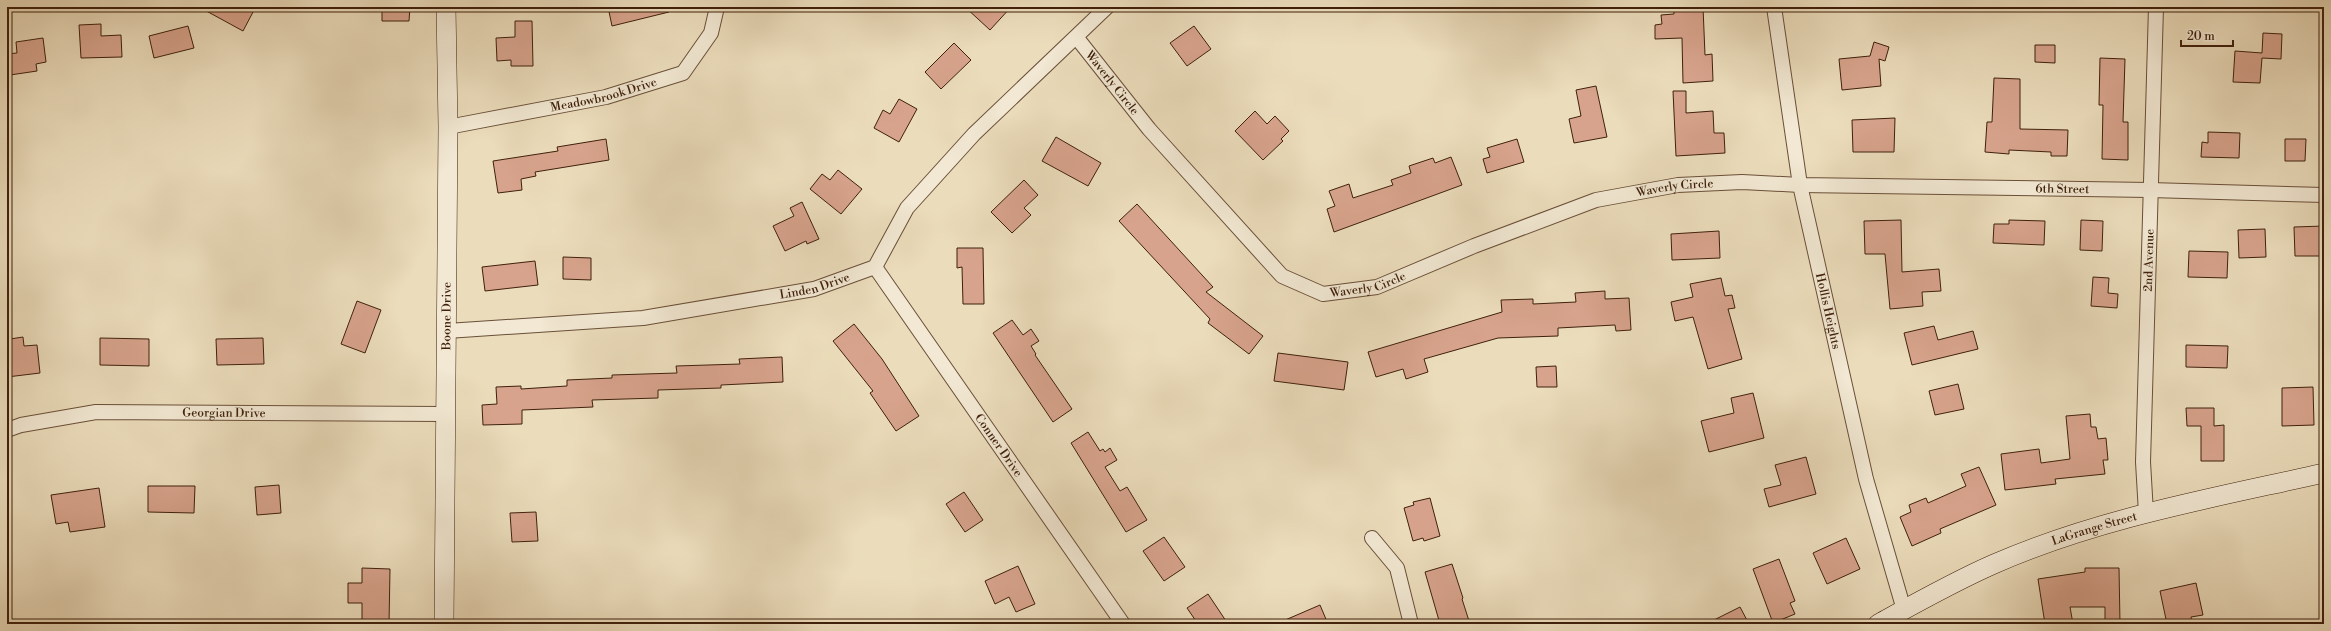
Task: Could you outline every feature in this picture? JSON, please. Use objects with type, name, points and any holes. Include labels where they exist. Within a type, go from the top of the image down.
[{"type":"street","name":"Boone Drive","points":[[444,624],[444,414],[448,127],[446,7]]},
{"type":"street","name":"Meadowbrook Drive","points":[[448,127],[606,97],[683,73],[711,33],[717,7]]},
{"type":"street","points":[[874,267],[907,208],[974,134],[1077,38],[1107,7]]},
{"type":"street","name":"Hollis Heights","points":[[1774,7],[1800,185],[1866,479],[1904,610]]},
{"type":"street","name":"2nd Avenue","points":[[2146,513],[2143,462],[2156,7]]},
{"type":"street","name":"Waverly Circle","points":[[1077,38],[1149,129],[1282,276],[1323,294],[1377,287],[1474,246],[1596,200],[1678,185],[1742,182],[1800,185]]},
{"type":"street","name":"6th Street","points":[[1800,185],[2150,190],[2324,195]]},
{"type":"street","name":"Linden Drive","points":[[446,331],[644,318],[814,289],[874,267]]},
{"type":"street","name":"Conner Drive","points":[[874,267],[1123,624]]},
{"type":"street","name":"Georgian Drive","points":[[7,430],[21,425],[96,412],[444,414]]},
{"type":"street","name":"LaGrange Street","points":[[1878,624],[1994,564],[2084,531],[2146,513],[2324,473]]},
{"type":"street","points":[[1372,538],[1397,568],[1411,624]]},
{"type":"building","points":[[199,7],[243,7],[253,12],[243,31]]},
{"type":"building","points":[[382,7],[410,7],[409,21],[382,21]]},
{"type":"building","points":[[608,7],[669,7],[669,12],[612,26]]},
{"type":"building","points":[[965,7],[1011,7],[990,30]]},
{"type":"building","points":[[1674,7],[1703,7],[1705,55],[1712,54],[1713,81],[1683,83],[1682,38],[1655,39],[1655,25],[1662,24],[1661,15],[1674,14]]},
{"type":"building","points":[[515,21],[532,21],[533,66],[511,66],[511,60],[497,61],[496,38],[515,37]]},
{"type":"building","points":[[101,24],[101,36],[121,35],[122,57],[81,58],[79,25]]},
{"type":"building","points":[[188,26],[194,48],[154,58],[149,36]]},
{"type":"building","points":[[1194,26],[1211,49],[1187,66],[1170,43]]},
{"type":"building","points":[[2263,33],[2282,34],[2281,59],[2262,58],[2260,83],[2233,82],[2235,51],[2262,53]]},
{"type":"building","points":[[43,38],[46,62],[36,64],[37,71],[10,75],[7,54],[17,53],[16,42]]},
{"type":"building","points":[[1874,42],[1889,47],[1885,61],[1879,59],[1881,86],[1842,90],[1839,59],[1870,56]]},
{"type":"building","points":[[954,43],[971,60],[941,89],[925,72]]},
{"type":"building","points":[[2035,45],[2055,45],[2055,63],[2035,62]]},
{"type":"building","points":[[2100,58],[2125,59],[2123,122],[2128,122],[2128,160],[2102,159],[2103,105],[2099,105]]},
{"type":"building","points":[[1994,78],[2020,79],[2020,129],[2068,130],[2067,156],[2051,156],[2051,152],[2009,150],[2009,154],[1985,152],[1987,122],[1992,122]]},
{"type":"building","points":[[1596,86],[1607,137],[1574,143],[1569,119],[1581,116],[1576,90]]},
{"type":"building","points":[[1673,91],[1686,91],[1686,113],[1713,111],[1714,133],[1724,133],[1725,153],[1676,156]]},
{"type":"building","points":[[899,99],[917,109],[899,142],[874,128],[883,110],[890,114]]},
{"type":"building","points":[[1255,111],[1267,124],[1275,116],[1289,131],[1281,139],[1283,141],[1263,160],[1235,131]]},
{"type":"building","points":[[1895,118],[1894,152],[1853,152],[1852,120]]},
{"type":"building","points":[[2208,132],[2240,133],[2239,158],[2201,157],[2202,142],[2208,143]]},
{"type":"building","points":[[1056,137],[1101,163],[1088,186],[1042,161]]},
{"type":"building","points":[[606,139],[609,160],[535,172],[536,176],[521,179],[522,190],[498,193],[493,161],[558,151],[557,147]]},
{"type":"building","points":[[1517,139],[1524,162],[1487,173],[1483,159],[1490,157],[1487,148]]},
{"type":"building","points":[[2285,139],[2306,139],[2305,161],[2285,161]]},
{"type":"building","points":[[1451,157],[1462,185],[1334,232],[1327,209],[1335,206],[1329,191],[1349,184],[1353,198],[1393,185],[1391,180],[1411,173],[1409,166],[1433,158],[1435,163]]},
{"type":"building","points":[[838,170],[862,189],[841,214],[810,189],[822,174],[830,180]]},
{"type":"building","points":[[1024,180],[1038,195],[1024,208],[1031,215],[1012,233],[991,212]]},
{"type":"building","points":[[802,202],[819,239],[807,244],[806,241],[785,251],[773,226],[794,216],[790,208]]},
{"type":"building","points":[[1137,204],[1213,287],[1206,292],[1263,336],[1249,354],[1208,323],[1210,319],[1119,221]]},
{"type":"building","points":[[1901,220],[1902,272],[1939,269],[1941,291],[1922,292],[1923,306],[1890,309],[1885,254],[1865,254],[1864,221]]},
{"type":"building","points":[[2009,220],[2045,221],[2044,245],[1993,243],[1994,224],[2009,224]]},
{"type":"building","points":[[2081,220],[2103,221],[2102,251],[2080,250]]},
{"type":"building","points":[[2324,226],[2324,256],[2295,256],[2294,227]]},
{"type":"building","points":[[2265,229],[2266,257],[2239,258],[2238,230]]},
{"type":"building","points":[[1719,231],[1720,258],[1672,260],[1671,234]]},
{"type":"building","points":[[957,248],[983,248],[984,304],[963,304],[962,267],[957,268]]},
{"type":"building","points":[[2189,251],[2228,252],[2227,278],[2188,277]]},
{"type":"building","points":[[563,257],[591,258],[591,280],[563,279]]},
{"type":"building","points":[[535,261],[538,285],[485,291],[482,267]]},
{"type":"building","points":[[2093,277],[2109,278],[2108,293],[2118,294],[2117,308],[2091,306]]},
{"type":"building","points":[[1721,278],[1725,296],[1732,295],[1735,308],[1728,309],[1742,359],[1708,369],[1693,317],[1675,321],[1671,302],[1693,297],[1690,284]]},
{"type":"building","points":[[1605,291],[1605,299],[1629,298],[1631,330],[1616,331],[1615,325],[1558,328],[1558,336],[1498,338],[1424,359],[1428,372],[1406,379],[1403,369],[1376,377],[1368,352],[1502,312],[1501,300],[1533,299],[1533,304],[1576,302],[1575,293]]},
{"type":"building","points":[[357,301],[381,310],[365,353],[341,344]]},
{"type":"building","points":[[1012,320],[1023,335],[1031,329],[1039,341],[1031,346],[1036,354],[1035,355],[1072,409],[1053,422],[993,333]]},
{"type":"building","points":[[854,324],[882,359],[919,416],[896,431],[870,393],[873,391],[833,341]]},
{"type":"building","points":[[1934,326],[1938,340],[1973,331],[1978,349],[1912,365],[1904,333]]},
{"type":"building","points":[[23,337],[24,346],[37,345],[40,373],[7,377],[7,347],[11,346],[10,339]]},
{"type":"building","points":[[100,338],[149,339],[149,366],[100,365]]},
{"type":"building","points":[[263,338],[264,364],[217,365],[216,339]]},
{"type":"building","points":[[2186,345],[2228,346],[2227,368],[2186,367]]},
{"type":"building","points":[[1278,353],[1348,362],[1344,390],[1274,381]]},
{"type":"building","points":[[782,357],[783,382],[721,385],[721,388],[658,390],[658,398],[592,400],[593,407],[522,410],[522,424],[483,425],[482,405],[497,404],[496,387],[521,386],[521,389],[567,386],[567,380],[612,378],[612,375],[677,373],[676,366],[740,364],[739,359]]},
{"type":"building","points":[[1556,366],[1557,387],[1537,387],[1536,367]]},
{"type":"building","points":[[1958,384],[1964,409],[1935,415],[1929,391]]},
{"type":"building","points":[[2313,387],[2314,425],[2282,426],[2282,388]]},
{"type":"building","points":[[1753,393],[1764,438],[1709,452],[1701,421],[1734,413],[1731,398]]},
{"type":"building","points":[[2186,408],[2214,408],[2214,426],[2224,425],[2224,461],[2201,461],[2201,426],[2187,426]]},
{"type":"building","points":[[2090,414],[2091,427],[2096,427],[2098,439],[2106,438],[2108,460],[2103,460],[2105,474],[2055,479],[2056,484],[2005,490],[2001,454],[2039,449],[2041,463],[2070,459],[2066,416]]},
{"type":"building","points":[[1088,432],[1100,451],[1103,449],[1105,452],[1110,448],[1117,460],[1105,467],[1120,491],[1127,487],[1147,520],[1126,532],[1071,443]]},
{"type":"building","points":[[1806,457],[1816,494],[1769,507],[1764,489],[1781,485],[1775,465]]},
{"type":"building","points":[[1979,467],[1996,505],[1940,529],[1941,533],[1912,546],[1900,517],[1911,512],[1909,505],[1926,498],[1928,503],[1966,486],[1961,474]]},
{"type":"building","points":[[279,485],[281,513],[257,515],[255,487]]},
{"type":"building","points":[[148,486],[195,486],[194,513],[148,512]]},
{"type":"building","points":[[99,488],[105,527],[70,532],[68,522],[56,524],[51,495]]},
{"type":"building","points":[[964,492],[983,520],[965,532],[946,504]]},
{"type":"building","points":[[1430,498],[1440,536],[1424,541],[1423,538],[1413,541],[1404,508],[1414,505],[1413,502]]},
{"type":"building","points":[[536,512],[538,541],[512,542],[510,513]]},
{"type":"building","points":[[1164,537],[1185,567],[1164,581],[1143,551]]},
{"type":"building","points":[[1846,538],[1860,569],[1827,584],[1813,553]]},
{"type":"building","points":[[1779,559],[1795,601],[1790,603],[1795,614],[1773,623],[1753,569]]},
{"type":"building","points":[[1452,564],[1470,624],[1440,624],[1425,572]]},
{"type":"building","points":[[1018,566],[1035,604],[1016,612],[1009,597],[995,604],[985,581]]},
{"type":"building","points":[[362,568],[390,569],[389,624],[362,624],[362,603],[348,603],[348,583],[362,583]]},
{"type":"building","points":[[2085,568],[2119,568],[2120,624],[2105,624],[2105,607],[2070,607],[2073,624],[2045,624],[2038,579],[2085,572]]},
{"type":"building","points":[[2196,583],[2203,615],[2191,617],[2192,624],[2167,624],[2160,591]]},
{"type":"building","points":[[1208,594],[1228,624],[1198,624],[1187,608]]},
{"type":"building","points":[[1320,605],[1328,624],[1276,624]]},
{"type":"building","points":[[1740,607],[1749,624],[1706,624]]}]
